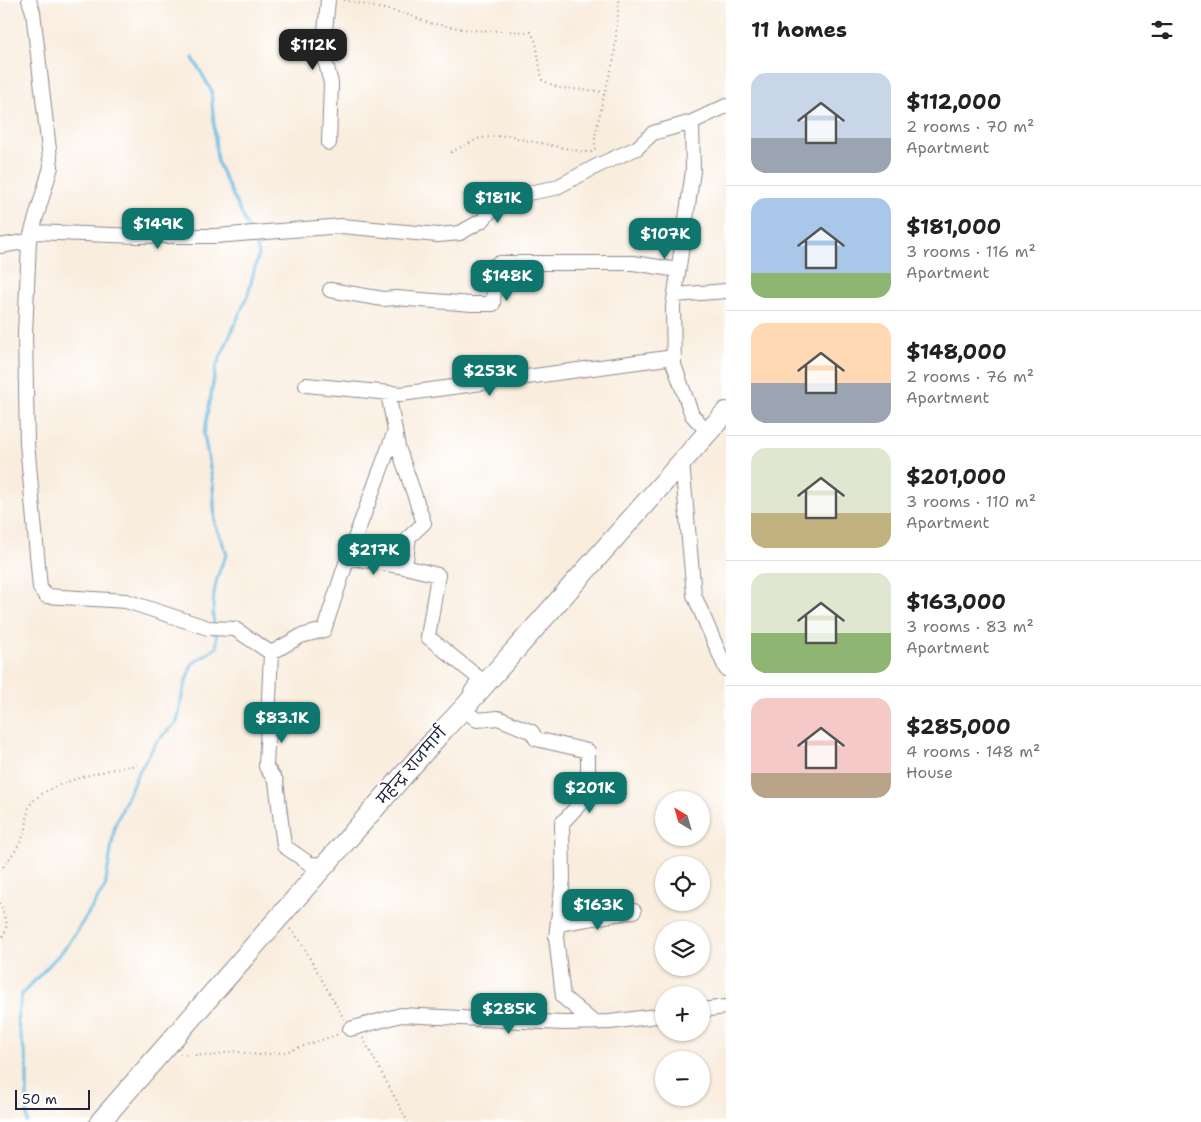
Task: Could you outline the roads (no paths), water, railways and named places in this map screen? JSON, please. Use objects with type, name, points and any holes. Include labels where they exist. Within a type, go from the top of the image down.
[{"type":"highway","name":"महेन्द्र राजमार्ग","points":[[100,1122],[444,729],[726,412]]},
{"type":"street","points":[[29,0],[51,167],[30,236],[25,334],[27,443],[40,588],[46,596],[126,601],[208,628],[235,629],[271,653]]},
{"type":"street","points":[[328,0],[323,52],[331,83],[329,143]]},
{"type":"street","points":[[0,246],[30,236],[216,236],[342,226],[438,235],[460,233],[484,220],[495,205],[528,193],[555,188],[597,158],[637,148],[653,133],[692,122],[726,106]]},
{"type":"street","points":[[692,122],[693,172],[675,295],[674,365],[692,415],[708,432]]},
{"type":"street","points":[[330,290],[383,299],[406,298],[493,304],[495,265],[500,264],[633,263],[678,270]]},
{"type":"street","points":[[675,295],[726,291]]},
{"type":"street","points":[[306,385],[388,394],[411,393],[674,357]]},
{"type":"street","points":[[388,394],[398,446],[424,523],[409,537],[405,567]]},
{"type":"street","points":[[271,653],[301,636],[324,630],[348,557],[395,431]]},
{"type":"street","points":[[682,462],[694,594],[726,669]]},
{"type":"street","points":[[348,557],[438,575],[428,637],[480,679],[444,729]]},
{"type":"street","points":[[271,653],[266,767],[276,782],[284,846],[310,864],[326,865]]},
{"type":"street","points":[[463,709],[478,720],[498,718],[532,732],[536,739],[588,752],[588,795],[562,823],[563,879],[556,938],[563,997],[593,1022]]},
{"type":"street","points":[[558,924],[634,911]]},
{"type":"street","points":[[710,1009],[726,1007]]},
{"type":"street","points":[[350,1029],[401,1015],[563,1023],[655,1016]]},
{"type":"waterway","points":[[193,58],[211,90],[217,161],[249,230]]},
{"type":"waterway","points":[[214,625],[213,606],[215,588],[219,571],[227,554],[215,524],[213,484],[204,434],[216,367],[247,297],[259,253],[252,238]]},
{"type":"waterway","points":[[27,1122],[27,1063],[17,1020],[22,994],[68,945],[105,887],[115,825],[137,775],[157,741],[177,722],[184,687],[192,664],[217,647],[216,633]]}]
